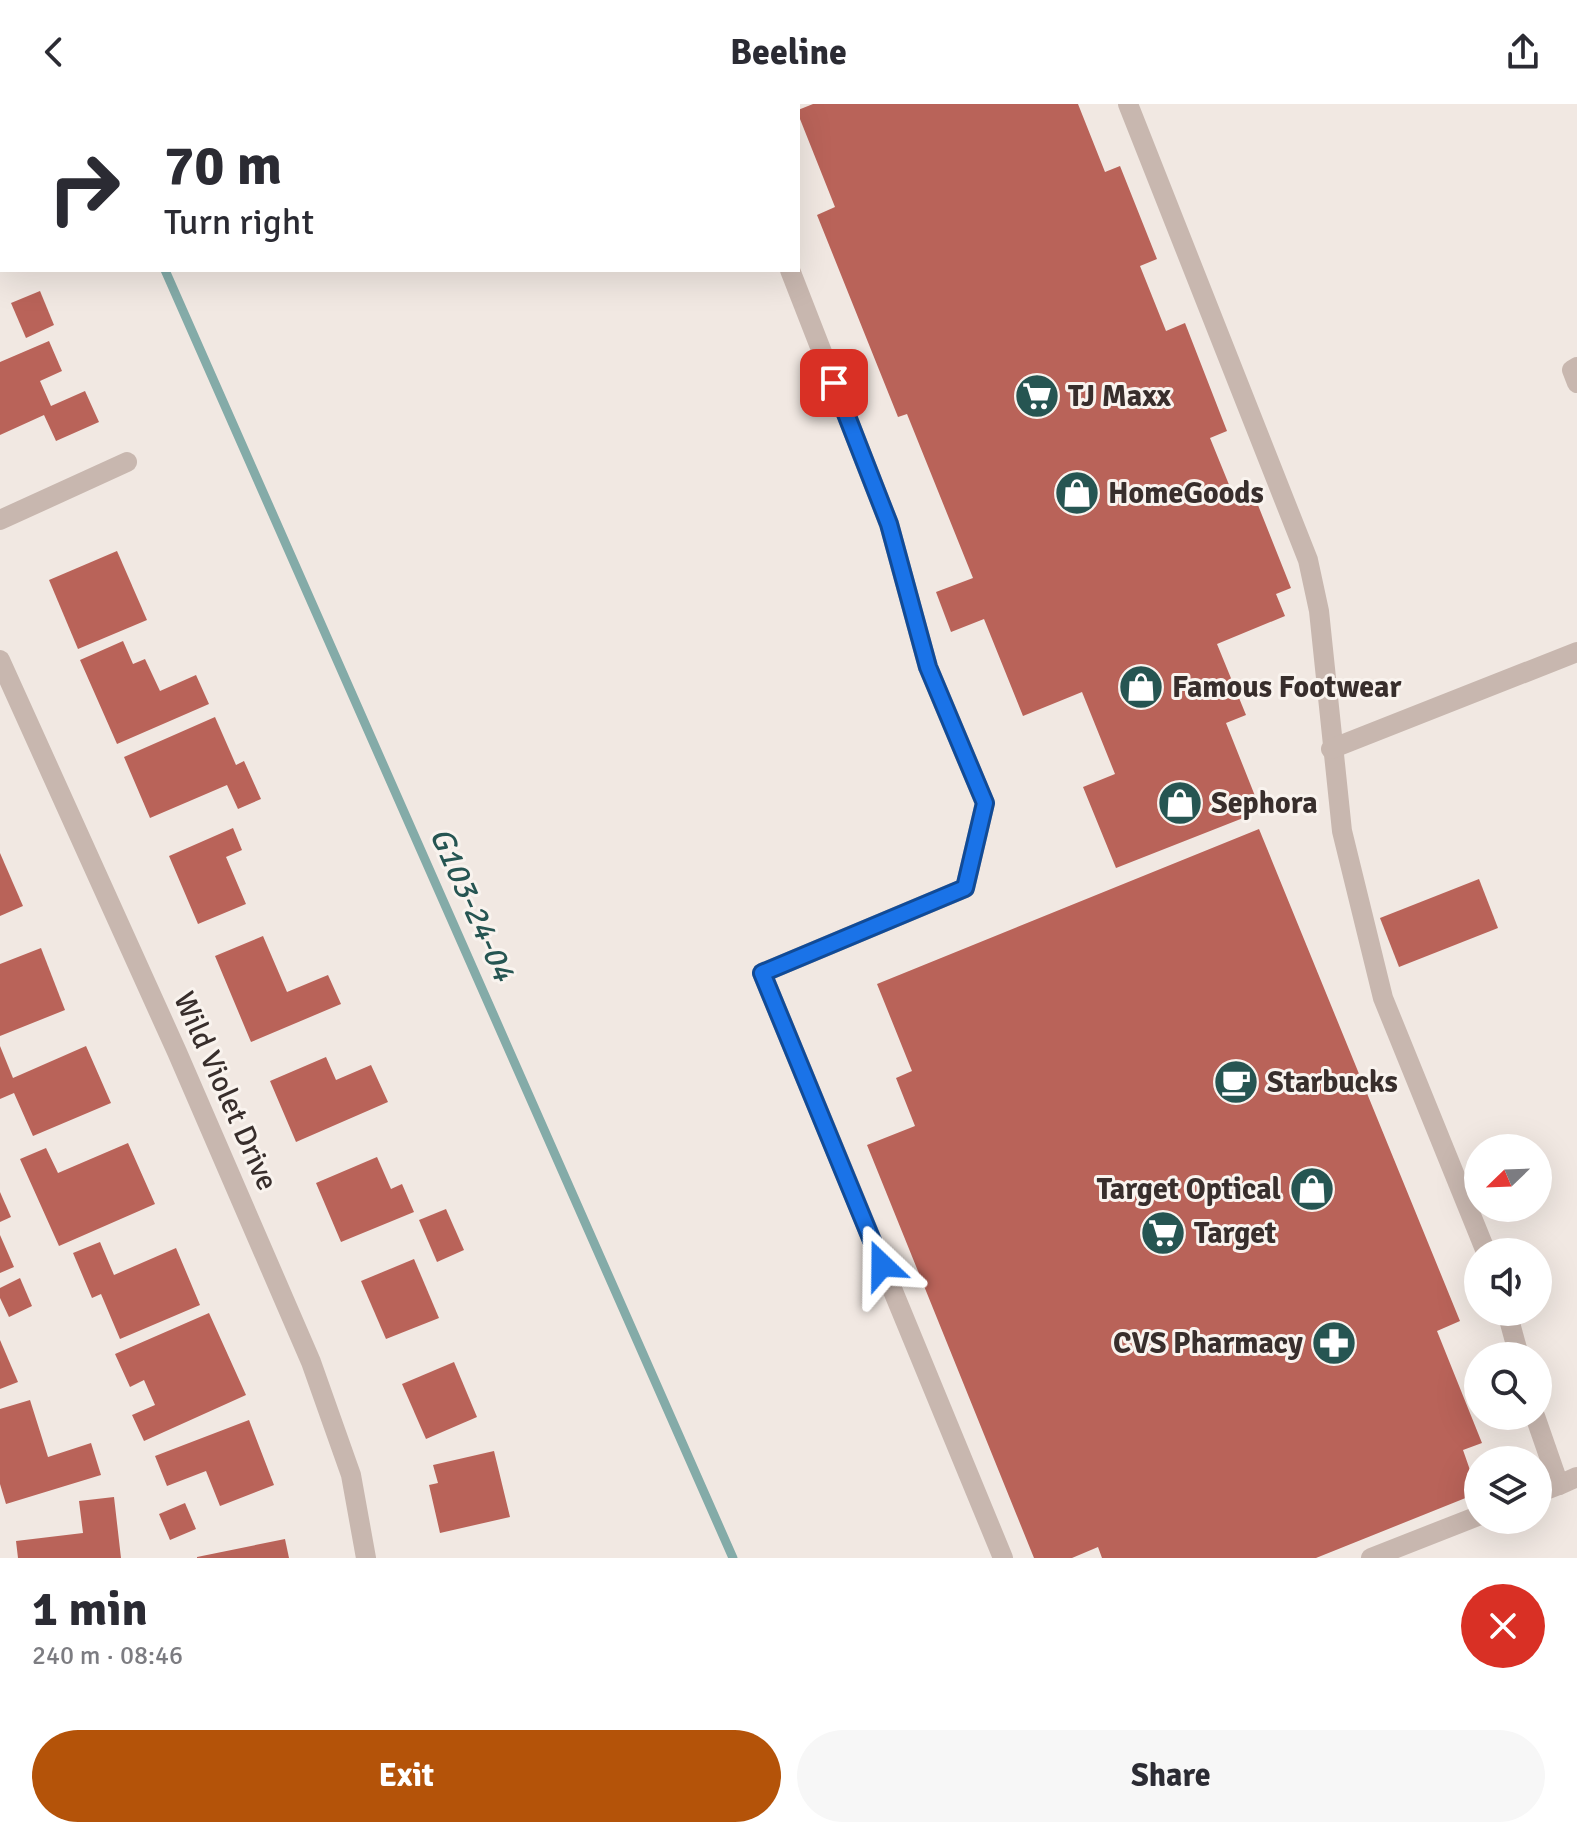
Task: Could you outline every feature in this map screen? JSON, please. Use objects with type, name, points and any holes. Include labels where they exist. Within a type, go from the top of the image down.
[{"type":"street","points":[[1128,104],[1308,560],[1319,611],[1331,749],[1342,831],[1383,998],[1480,1238]]},
{"type":"street","points":[[791,272],[889,524],[928,667],[985,803],[965,888],[762,973],[1003,1558]]},
{"type":"street","points":[[1577,367],[1572,370],[1577,383]]},
{"type":"street","points":[[0,520],[127,462]]},
{"type":"street","points":[[1331,749],[1577,652]]},
{"type":"street","name":"Wild Violet Drive","points":[[0,660],[171,1038],[311,1362],[351,1475],[366,1558]]},
{"type":"street","points":[[1542,1430],[1568,1481]]},
{"type":"street","points":[[1371,1558],[1464,1521]]},
{"type":"building","points":[[813,104],[1078,104],[1105,172],[1120,166],[1157,259],[1140,266],[1166,331],[1185,323],[1227,431],[1210,438],[1232,492],[1250,485],[1291,588],[1276,594],[1285,616],[1217,644],[1246,715],[1226,723],[1261,811],[1116,868],[1083,787],[1115,774],[1082,692],[1023,716],[984,619],[951,632],[936,592],[973,578],[907,414],[898,417],[817,215],[835,207],[800,119],[800,109]]},
{"type":"building","points":[[40,291],[54,325],[26,338],[11,303]]},
{"type":"building","points":[[49,341],[62,371],[40,381],[51,406],[85,391],[99,422],[56,441],[44,415],[0,435],[0,362]]},
{"type":"building","points":[[117,551],[147,620],[78,649],[49,580]]},
{"type":"building","points":[[123,641],[133,664],[145,659],[160,691],[196,675],[209,704],[117,744],[80,660]]},
{"type":"building","points":[[215,717],[236,765],[244,761],[261,799],[238,809],[227,785],[150,818],[124,757]]},
{"type":"building","points":[[233,828],[242,850],[226,857],[246,904],[198,924],[169,856]]},
{"type":"building","name":"Target","points":[[1259,829],[1460,1321],[1437,1331],[1464,1398],[1464,1430],[1477,1430],[1482,1443],[1464,1446],[1464,1499],[1316,1558],[1102,1558],[1098,1547],[1072,1558],[1034,1558],[867,1145],[915,1126],[896,1078],[912,1071],[877,984]]},
{"type":"building","points":[[0,853],[23,906],[0,916]]},
{"type":"building","points":[[1479,879],[1498,928],[1399,967],[1380,918]]},
{"type":"building","points":[[263,936],[287,992],[328,975],[341,1004],[251,1042],[215,956]]},
{"type":"building","points":[[41,948],[65,1010],[0,1036],[0,964]]},
{"type":"building","points":[[0,1046],[13,1078],[86,1046],[111,1103],[33,1136],[14,1093],[0,1099]]},
{"type":"building","points":[[326,1057],[336,1080],[371,1065],[388,1102],[296,1142],[270,1081]]},
{"type":"building","points":[[128,1143],[155,1204],[59,1246],[20,1159],[46,1148],[58,1173]]},
{"type":"building","points":[[377,1157],[391,1189],[402,1184],[414,1212],[341,1242],[316,1183]]},
{"type":"building","points":[[0,1192],[11,1217],[0,1222]]},
{"type":"building","points":[[446,1209],[464,1250],[437,1262],[419,1220]]},
{"type":"building","points":[[0,1235],[14,1267],[0,1273]]},
{"type":"building","points":[[100,1242],[114,1275],[176,1248],[200,1305],[120,1339],[101,1294],[92,1298],[73,1253]]},
{"type":"building","points":[[414,1259],[439,1318],[386,1339],[361,1281]]},
{"type":"building","points":[[20,1278],[32,1306],[9,1317],[0,1298],[0,1288]]},
{"type":"building","points":[[209,1313],[246,1395],[144,1441],[132,1415],[155,1405],[144,1380],[130,1387],[115,1354]]},
{"type":"building","points":[[0,1340],[18,1382],[0,1389]]},
{"type":"building","points":[[454,1362],[477,1417],[426,1439],[402,1384]]},
{"type":"building","points":[[30,1400],[48,1457],[91,1443],[101,1475],[6,1504],[0,1484],[0,1409]]},
{"type":"building","points":[[249,1420],[274,1485],[220,1506],[206,1471],[167,1486],[155,1456]]},
{"type":"building","points":[[494,1451],[510,1517],[440,1533],[429,1485],[438,1483],[433,1465]]},
{"type":"building","points":[[114,1497],[121,1558],[18,1558],[16,1541],[83,1533],[79,1501]]},
{"type":"building","points":[[185,1503],[196,1529],[170,1540],[159,1514]]},
{"type":"building","points":[[285,1539],[289,1558],[197,1558],[197,1557]]},
{"type":"waterway","name":"G103-24-04","points":[[166,272],[733,1558]]},
{"type":"place","name":"TJ Maxx","points":[[1037,396]]},
{"type":"place","name":"HomeGoods","points":[[1077,493]]},
{"type":"place","name":"Famous Footwear","points":[[1141,687]]},
{"type":"place","name":"Sephora","points":[[1180,803]]},
{"type":"place","name":"Starbucks","points":[[1236,1082]]},
{"type":"place","name":"Target Optical","points":[[1312,1189]]},
{"type":"place","name":"Target","points":[[1163,1233]]},
{"type":"place","name":"CVS Pharmacy","points":[[1334,1343]]},
{"type":"route","points":[[834,383],[889,524],[928,667],[985,803],[965,888],[762,973],[882,1265]]}]
